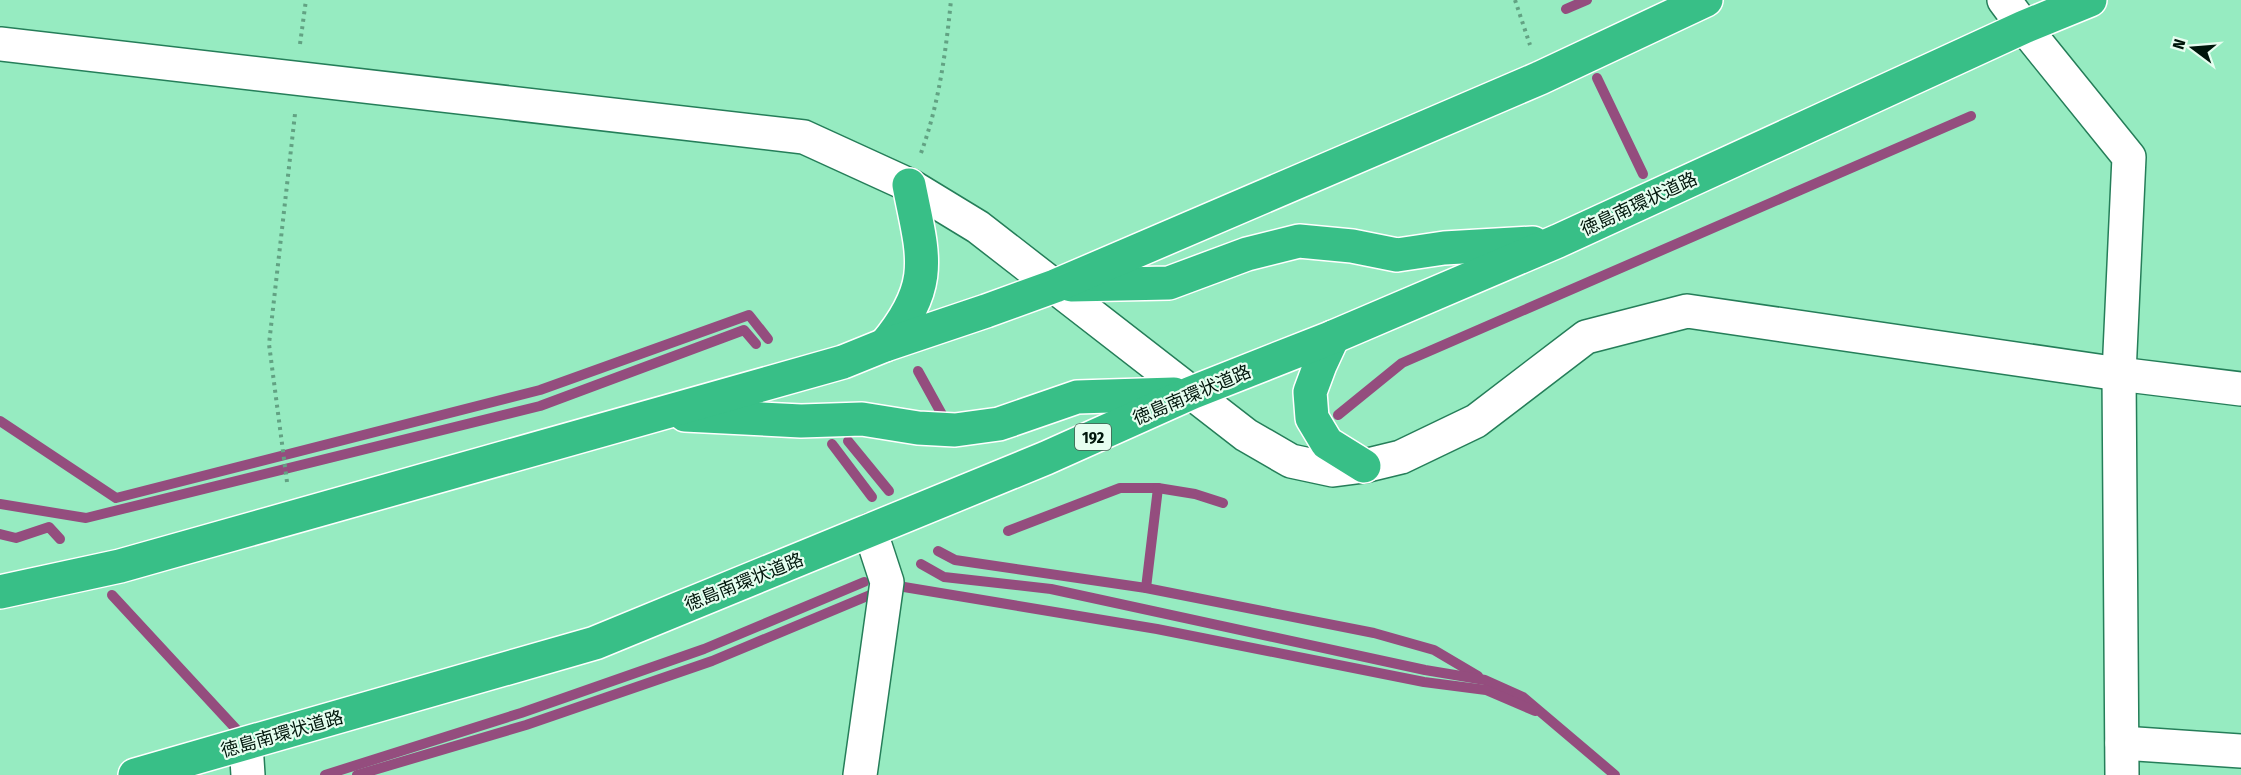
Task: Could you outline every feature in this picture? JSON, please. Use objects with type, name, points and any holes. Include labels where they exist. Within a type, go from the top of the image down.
[{"type":"highway","points":[[0,592],[120,566],[843,362],[885,345],[1055,286],[1540,78],[1706,0]]},
{"type":"highway","name":"徳島南環状道路","points":[[135,775],[247,760],[595,644],[1046,458],[1191,393],[1333,337],[1558,241],[2024,27],[2090,0]]},
{"type":"highway","points":[[885,345],[904,322],[920,289],[923,268],[909,185]]},
{"type":"highway","points":[[1055,286],[1169,283],[1247,254],[1299,241],[1352,246],[1397,255],[1444,248],[1558,241]]},
{"type":"highway","points":[[1333,337],[1310,392],[1312,418],[1327,443],[1364,466]]},
{"type":"highway","points":[[657,414],[801,421],[862,419],[918,428],[955,430],[999,424],[1077,397],[1191,393]]},
{"type":"street","points":[[2004,0],[2129,157],[2120,374],[2122,775]]},
{"type":"street","points":[[0,44],[804,136],[909,185],[978,227],[1245,435],[1292,461],[1333,470],[1364,466],[1401,457],[1476,420],[1586,337],[1687,311],[2120,374],[2241,389]]},
{"type":"street","points":[[860,775],[887,582],[870,530]]},
{"type":"street","points":[[2122,743],[2241,751]]},
{"type":"path","points":[[288,487],[269,344],[300,78],[300,42],[306,0]]},
{"type":"path","points":[[909,185],[927,135],[946,49],[951,0]]},
{"type":"path","points":[[1515,0],[1540,78]]},
{"type":"waterway","points":[[1566,9],[1587,0]]},
{"type":"waterway","points":[[1597,78],[1643,174]]},
{"type":"waterway","points":[[1338,415],[1402,363],[1971,116]]},
{"type":"waterway","points":[[0,421],[116,498],[540,390],[749,315],[768,339]]},
{"type":"waterway","points":[[0,504],[86,518],[540,406],[744,330],[756,344]]},
{"type":"waterway","points":[[918,371],[945,420]]},
{"type":"waterway","points":[[848,441],[889,491]]},
{"type":"waterway","points":[[832,444],[872,497]]},
{"type":"waterway","points":[[1008,531],[1120,488],[1158,488],[1195,494],[1223,503]]},
{"type":"waterway","points":[[1146,588],[1158,488]]},
{"type":"waterway","points":[[0,534],[16,538],[49,527],[60,539]]},
{"type":"waterway","points":[[938,551],[955,560],[1146,588],[1374,633],[1434,650],[1478,676]]},
{"type":"waterway","points":[[921,564],[944,577],[1051,589],[1425,670],[1485,680],[1523,697],[1615,775]]},
{"type":"waterway","points":[[325,775],[521,713],[704,649],[864,582]]},
{"type":"waterway","points":[[904,587],[1157,629],[1424,682],[1486,690],[1535,711]]},
{"type":"waterway","points":[[112,595],[236,729]]},
{"type":"waterway","points":[[357,775],[526,725],[712,661],[870,595]]}]
